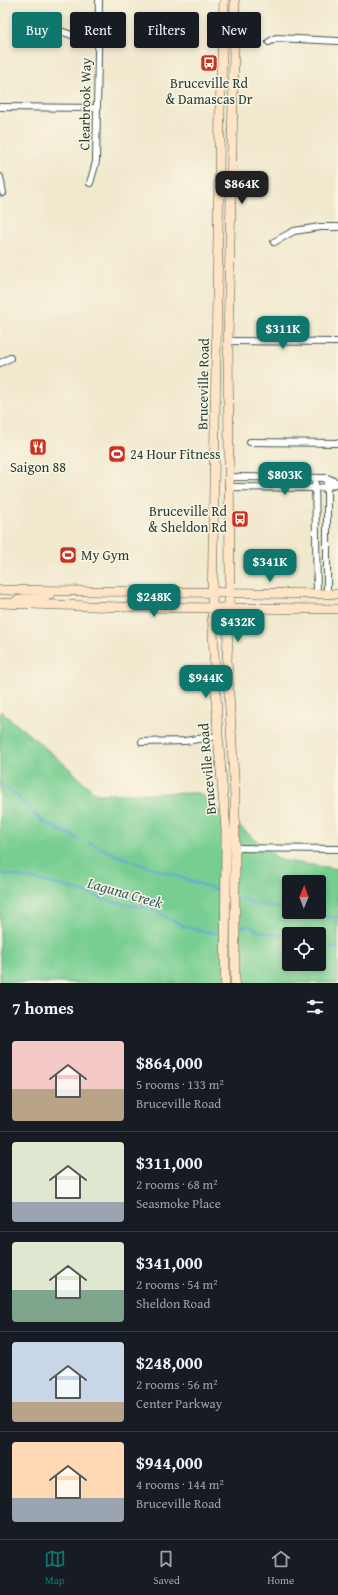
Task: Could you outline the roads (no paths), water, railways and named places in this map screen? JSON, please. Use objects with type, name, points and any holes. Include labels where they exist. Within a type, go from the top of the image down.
[{"type":"main road","name":"Bruceville Road","points":[[224,0],[220,111],[212,609],[218,736],[231,868],[230,941],[225,983]]},
{"type":"main road","name":"Bruceville Road","points":[[231,868],[235,848],[235,795],[227,661],[229,593],[228,341],[235,0]]},
{"type":"main road","points":[[216,400],[222,407],[223,450],[228,464]]},
{"type":"main road","points":[[0,590],[338,594]]},
{"type":"main road","points":[[2,603],[29,598],[45,597],[49,595],[51,591]]},
{"type":"main road","points":[[2,603],[212,609],[338,609]]},
{"type":"main road","name":"Bruceville Road","points":[[230,941],[235,983]]},
{"type":"street","name":"Clearbrook Way","points":[[99,0],[99,12]]},
{"type":"street","points":[[269,42],[276,38],[338,41]]},
{"type":"street","name":"Clearbrook Way","points":[[90,183],[96,162],[99,48]]},
{"type":"street","points":[[0,107],[97,108]]},
{"type":"street","points":[[0,177],[3,193]]},
{"type":"street","points":[[274,242],[294,231],[320,227],[338,227]]},
{"type":"street","points":[[228,341],[338,342]]},
{"type":"street","points":[[0,362],[10,358]]},
{"type":"street","points":[[250,442],[338,443]]},
{"type":"street","points":[[316,478],[317,594]]},
{"type":"street","points":[[229,482],[327,478],[338,483]]},
{"type":"street","points":[[327,478],[327,594]]},
{"type":"street","points":[[229,482],[316,488],[327,487],[338,483]]},
{"type":"street","points":[[142,742],[181,741],[218,736]]},
{"type":"street","points":[[235,848],[338,849]]},
{"type":"waterway","name":"Laguna Creek","points":[[0,784],[15,794],[43,822],[81,840]]},
{"type":"waterway","name":"Laguna Creek","points":[[88,842],[126,859],[223,892]]},
{"type":"waterway","name":"Laguna Creek","points":[[0,873],[60,885],[110,901],[151,909],[186,927],[213,933],[222,931]]},
{"type":"waterway","name":"Laguna Creek","points":[[238,897],[253,903],[282,909]]},
{"type":"waterway","name":"Laguna Creek","points":[[326,916],[338,918]]},
{"type":"waterway","name":"Laguna Creek","points":[[238,928],[248,926],[262,932],[282,936]]},
{"type":"waterway","name":"Laguna Creek","points":[[326,946],[338,949]]},
{"type":"place","name":"Bruceville Rd & Damascas Dr","points":[[209,63]]},
{"type":"place","name":"Saigon 88","points":[[38,447]]},
{"type":"place","name":"24 Hour Fitness","points":[[117,454]]},
{"type":"place","name":"Bruceville Rd & Sheldon Rd","points":[[240,519]]},
{"type":"place","name":"My Gym","points":[[68,555]]}]
